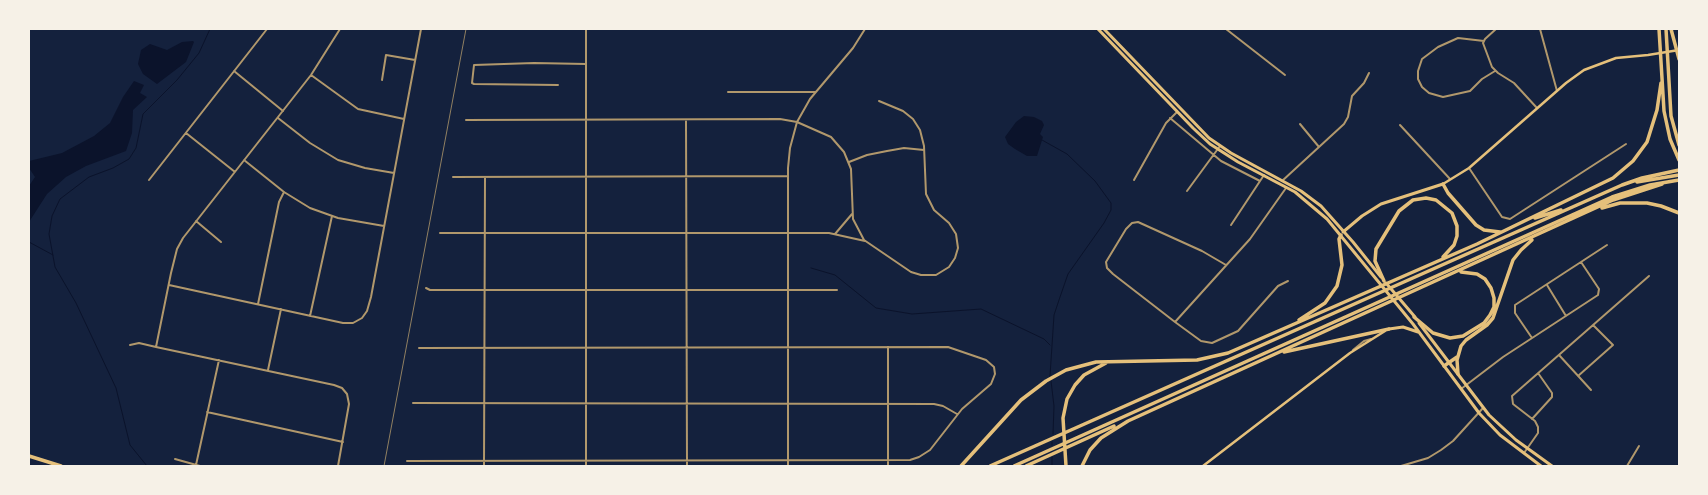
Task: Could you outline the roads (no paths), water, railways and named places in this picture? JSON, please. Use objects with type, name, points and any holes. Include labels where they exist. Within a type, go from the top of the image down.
[{"type":"highway","points":[[1659,29],[1661,83],[1667,128],[1679,160]]},
{"type":"highway","points":[[1666,29],[1671,116],[1679,145]]},
{"type":"highway","points":[[1671,29],[1674,45],[1679,59]]},
{"type":"highway","points":[[961,466],[1010,411],[1037,387],[1056,375],[1075,367],[1096,362],[1114,360],[1205,359],[1240,349],[1441,260],[1613,178],[1633,161],[1644,147],[1650,134],[1657,110],[1661,83]]},
{"type":"highway","points":[[990,466],[1622,185],[1642,178],[1678,171]]},
{"type":"highway","points":[[1622,185],[1679,175]]},
{"type":"highway","points":[[1014,466],[1612,197],[1638,188],[1679,180]]},
{"type":"highway","points":[[1026,466],[1591,212],[1613,200],[1667,182]]},
{"type":"highway","points":[[1443,184],[1448,193],[1476,225],[1484,230],[1501,232]]},
{"type":"highway","points":[[1384,281],[1375,261],[1376,249],[1399,211],[1413,200],[1426,198],[1436,200],[1446,206],[1454,217],[1457,230],[1456,241],[1451,250],[1441,260]]},
{"type":"highway","points":[[1522,222],[1587,201]]},
{"type":"highway","points":[[1591,212],[1614,205],[1634,203],[1653,204],[1679,214]]},
{"type":"highway","points":[[1283,330],[1318,310],[1333,292],[1340,279],[1342,265],[1339,239],[1342,233]]},
{"type":"highway","points":[[1458,374],[1457,357],[1461,346],[1466,340],[1487,325],[1493,318],[1513,260],[1520,250],[1537,236]]},
{"type":"highway","points":[[1414,317],[1433,333],[1450,338],[1466,334],[1488,319],[1494,303],[1494,294],[1488,283],[1482,276],[1472,272],[1454,274]]},
{"type":"highway","points":[[1276,354],[1389,329]]},
{"type":"highway","points":[[1444,366],[1457,357]]},
{"type":"highway","points":[[1066,466],[1063,418],[1067,399],[1075,385],[1084,375],[1096,367],[1114,360]]},
{"type":"highway","points":[[1082,466],[1095,444],[1107,433],[1124,423]]},
{"type":"highway","points":[[29,456],[61,466]]},
{"type":"main road","points":[[1098,29],[1200,136],[1218,150],[1286,188],[1316,208],[1342,233],[1414,317],[1483,408],[1508,433],[1552,466]]},
{"type":"main road","points":[[1104,29],[1195,124],[1220,146],[1283,180],[1321,206],[1420,332],[1479,413],[1500,435],[1523,454],[1541,466]]},
{"type":"main road","points":[[1342,233],[1362,216],[1381,204],[1443,184],[1469,168],[1537,108],[1584,70],[1608,60],[1679,50]]},
{"type":"main road","points":[[1202,466],[1350,353],[1389,329],[1403,327],[1420,332]]},
{"type":"street","points":[[149,180],[267,29]]},
{"type":"street","points":[[156,347],[169,285],[180,244],[196,221],[311,75],[340,29]]},
{"type":"street","points":[[169,285],[343,322],[354,323],[362,318],[367,311],[421,29]]},
{"type":"street","points":[[586,29],[586,466]]},
{"type":"street","points":[[788,466],[788,176],[790,148],[797,122],[815,92],[848,54],[865,29]]},
{"type":"street","points":[[1226,29],[1285,76]]},
{"type":"street","points":[[1496,29],[1484,41],[1484,48],[1495,71],[1514,83],[1537,108]]},
{"type":"street","points":[[1540,29],[1557,91]]},
{"type":"street","points":[[1484,41],[1464,38],[1447,42],[1425,56],[1418,70],[1420,83],[1425,90],[1434,96],[1443,97],[1470,91],[1482,79],[1495,71]]},
{"type":"street","points":[[382,80],[386,55],[415,60]]},
{"type":"street","points":[[558,85],[474,84],[472,83],[474,65],[527,63],[586,64]]},
{"type":"street","points":[[234,71],[283,111]]},
{"type":"street","points":[[1279,184],[1344,124],[1348,117],[1352,96],[1364,83],[1369,73]]},
{"type":"street","points":[[311,75],[358,109],[404,119]]},
{"type":"street","points":[[728,92],[815,92]]},
{"type":"street","points":[[466,120],[780,119],[797,122],[831,137],[840,146],[849,162],[852,181],[852,214],[858,230],[866,241],[916,274],[931,276],[939,274],[949,267],[955,258],[958,243],[952,226],[934,210],[926,194],[922,134],[913,119],[899,109],[879,101]]},
{"type":"street","points":[[1134,180],[1170,118],[1177,112]]},
{"type":"street","points":[[277,118],[310,143],[334,158],[365,168],[394,173]]},
{"type":"street","points":[[1170,118],[1214,156],[1260,181]]},
{"type":"street","points":[[686,120],[687,466]]},
{"type":"street","points":[[1300,124],[1319,148]]},
{"type":"street","points":[[1400,124],[1451,180]]},
{"type":"street","points":[[186,133],[235,172]]},
{"type":"street","points":[[1469,168],[1502,217],[1510,219],[1626,144]]},
{"type":"street","points":[[1187,191],[1220,146]]},
{"type":"street","points":[[849,162],[867,155],[904,148],[924,150]]},
{"type":"street","points":[[244,160],[284,192],[306,206],[332,216],[384,226]]},
{"type":"street","points":[[453,177],[788,176]]},
{"type":"street","points":[[1231,224],[1264,176]]},
{"type":"street","points":[[484,466],[485,177]]},
{"type":"street","points":[[1175,322],[1255,234],[1289,184]]},
{"type":"street","points":[[258,304],[277,209],[284,192]]},
{"type":"street","points":[[835,234],[852,214]]},
{"type":"street","points":[[310,316],[332,216]]},
{"type":"street","points":[[196,221],[221,242]]},
{"type":"street","points":[[1226,265],[1202,251],[1141,223],[1135,222],[1126,229],[1108,256],[1106,264],[1109,271],[1201,341],[1212,342],[1230,336],[1238,331],[1278,286],[1288,281]]},
{"type":"street","points":[[440,233],[788,233],[835,234],[866,241]]},
{"type":"street","points":[[1532,338],[1514,312],[1515,305],[1607,245]]},
{"type":"street","points":[[1461,389],[1503,357],[1597,296],[1599,290],[1581,262]]},
{"type":"street","points":[[1523,454],[1538,431],[1537,424],[1513,404],[1511,400],[1512,396],[1649,276]]},
{"type":"street","points":[[1547,285],[1566,316]]},
{"type":"street","points":[[426,288],[430,290],[837,290]]},
{"type":"street","points":[[268,370],[281,309]]},
{"type":"street","points":[[1578,376],[1613,345],[1592,325]]},
{"type":"street","points":[[130,345],[139,343],[334,384],[344,390],[349,397],[338,466]]},
{"type":"street","points":[[888,346],[888,466]]},
{"type":"street","points":[[407,461],[910,460],[925,454],[934,445],[958,414],[993,381],[995,374],[992,364],[986,360],[954,348],[888,346],[419,348]]},
{"type":"street","points":[[1559,355],[1591,390]]},
{"type":"street","points":[[196,465],[219,360]]},
{"type":"street","points":[[1532,419],[1552,399],[1553,395],[1538,373]]},
{"type":"street","points":[[413,403],[938,404],[958,414]]},
{"type":"street","points":[[1401,466],[1428,458],[1441,450],[1483,408]]},
{"type":"street","points":[[207,412],[343,442]]},
{"type":"street","points":[[1627,466],[1639,446]]},
{"type":"street","points":[[174,459],[200,466]]},
{"type":"lane","points":[[716,29],[777,29]]},
{"type":"water","points":[[182,42],[194,42],[186,62],[157,84],[143,74],[138,64],[141,50],[150,44],[167,50]]},
{"type":"water","points":[[134,81],[144,85],[140,93],[147,97],[133,110],[132,133],[126,151],[86,166],[66,177],[47,194],[29,222],[29,186],[35,177],[29,168],[29,161],[62,153],[94,136],[110,123],[123,97]]},
{"type":"water","points":[[1024,116],[1034,117],[1042,121],[1044,125],[1040,134],[1043,137],[1037,156],[1027,156],[1015,149],[1008,144],[1005,137],[1016,122]]},
{"type":"waterway","points":[[147,466],[130,445],[116,388],[76,303],[55,267],[49,234],[52,216],[60,199],[89,177],[113,168],[129,159],[136,148],[143,114],[177,80],[199,53],[210,29]]},
{"type":"waterway","points":[[1042,140],[1067,154],[1095,181],[1111,203],[1111,210],[1104,223],[1068,274],[1054,315],[1050,376]]},
{"type":"waterway","points":[[29,242],[53,255]]},
{"type":"waterway","points":[[811,268],[835,275],[876,308],[912,314],[981,309],[1044,339],[1050,345]]},
{"type":"waterway","points":[[1051,381],[1054,406],[1053,434]]},
{"type":"waterway","points":[[1052,457],[1052,466]]},
{"type":"railway","points":[[384,466],[466,29]]}]
